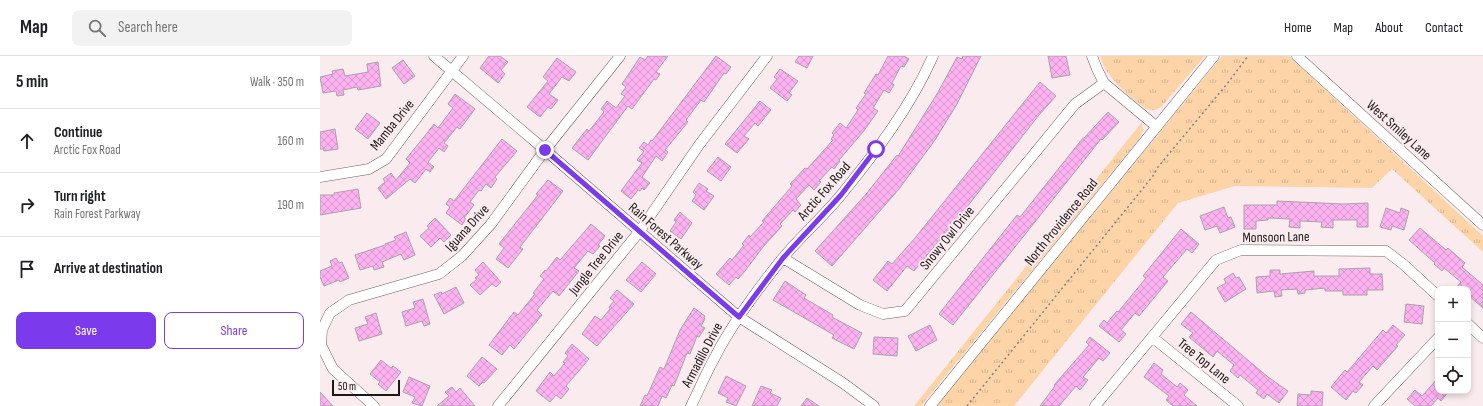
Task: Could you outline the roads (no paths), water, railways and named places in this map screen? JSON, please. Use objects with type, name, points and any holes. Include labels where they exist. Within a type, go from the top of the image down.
[{"type":"street","name":"Rain Forest Parkway","points":[[434,56],[739,317],[843,383],[874,406]]},
{"type":"street","name":"Mamba Drive","points":[[320,177],[369,169],[386,159],[463,56]]},
{"type":"street","name":"Iguana Drive","points":[[374,406],[333,369],[321,345],[322,330],[330,313],[349,300],[439,274],[462,256],[491,224],[545,150],[620,56]]},
{"type":"street","name":"Jungle Tree Drive","points":[[498,406],[639,232],[699,145],[767,56]]},
{"type":"street","name":"Arctic Fox Road","points":[[739,317],[783,258],[841,195],[876,149],[903,112],[927,70],[933,56]]},
{"type":"street","points":[[1092,56],[1096,69],[1104,83],[1156,127]]},
{"type":"street","name":"North Providence Road","points":[[930,406],[1214,56]]},
{"type":"street","name":"West Smiley Lane","points":[[1296,56],[1483,225]]},
{"type":"street","name":"Snowy Owl Drive","points":[[783,258],[860,305],[883,314],[905,311],[1075,104],[1104,83]]},
{"type":"street","name":"Monsoon Lane","points":[[1095,406],[1216,260],[1240,250],[1386,251],[1403,264],[1435,293]]},
{"type":"street","name":"Armadillo Drive","points":[[691,406],[715,356],[739,317]]},
{"type":"street","points":[[1471,327],[1483,338]]},
{"type":"street","name":"Tree Top Lane","points":[[1152,337],[1238,406]]},
{"type":"street","points":[[1374,406],[1435,341]]}]
